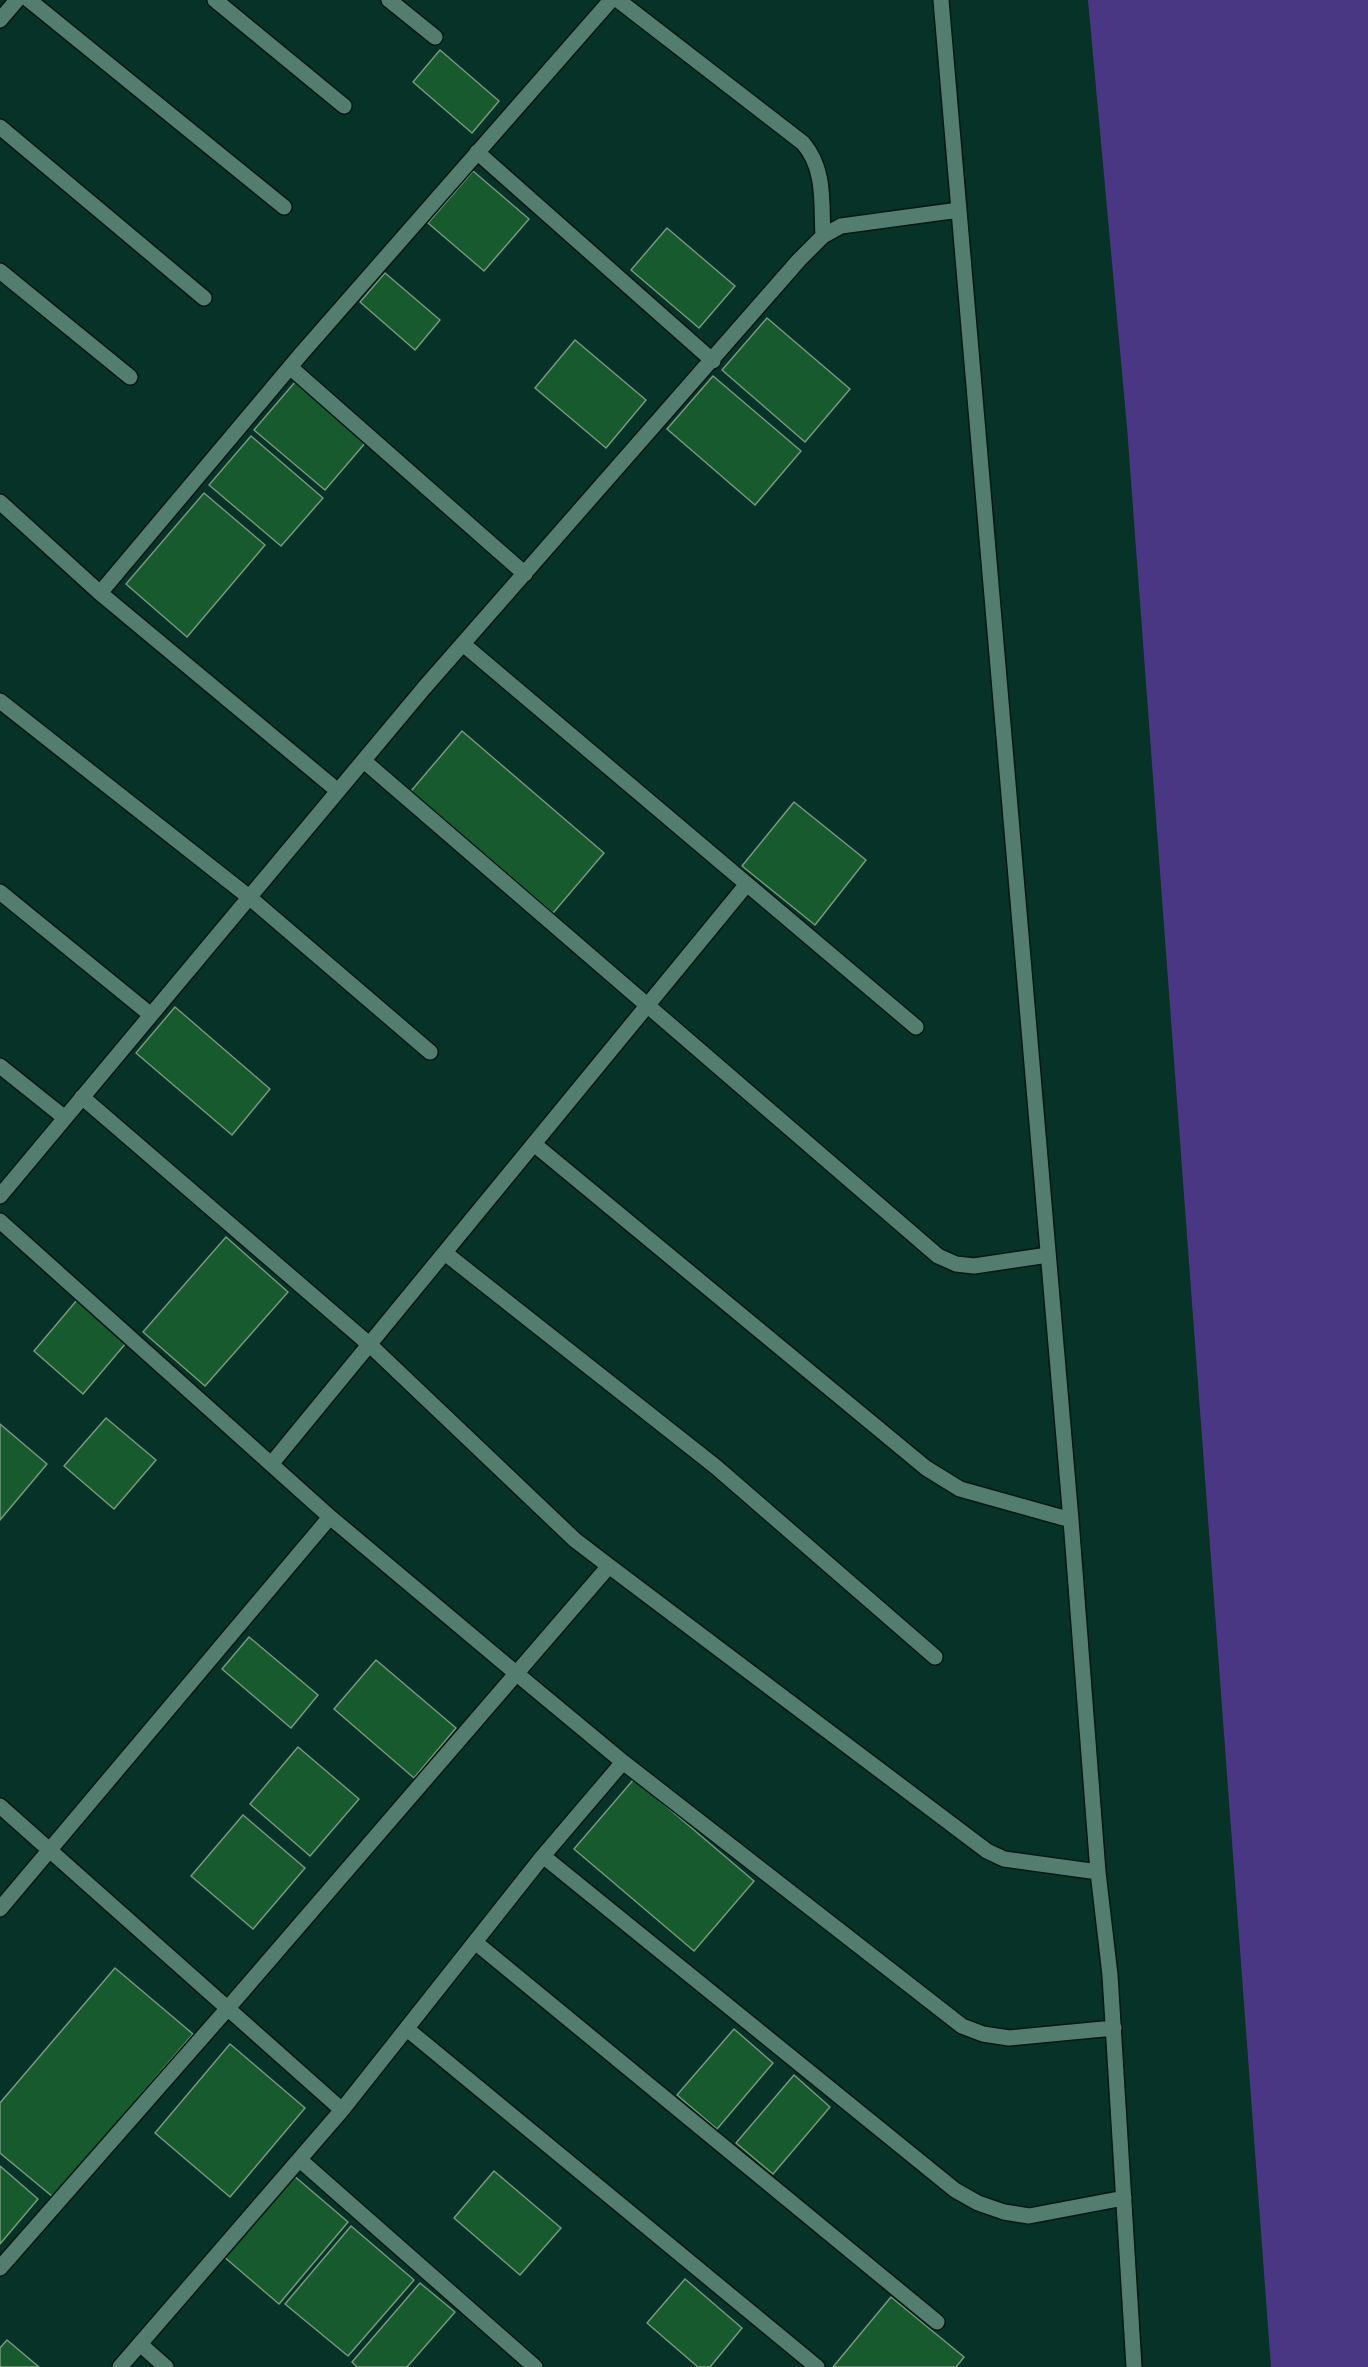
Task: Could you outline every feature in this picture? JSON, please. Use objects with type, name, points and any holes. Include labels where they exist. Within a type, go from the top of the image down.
[{"type":"street","points":[[0,20],[17,0]]},
{"type":"street","points":[[29,0],[284,207]]},
{"type":"street","points":[[214,0],[344,106]]},
{"type":"street","points":[[389,0],[435,37]]},
{"type":"street","points":[[100,593],[290,367],[610,0]]},
{"type":"street","points":[[618,0],[808,149],[819,170],[823,236]]},
{"type":"street","points":[[941,0],[1071,1520],[1098,1872],[1110,1975],[1134,2367]]},
{"type":"street","points":[[0,127],[204,298]]},
{"type":"street","points":[[477,152],[713,361]]},
{"type":"street","points":[[0,1196],[463,644],[799,260],[823,236],[841,226],[958,210]]},
{"type":"street","points":[[0,271],[130,377]]},
{"type":"street","points":[[290,367],[525,574]]},
{"type":"street","points":[[0,502],[100,593],[338,791]]},
{"type":"street","points":[[463,644],[916,1026]]},
{"type":"street","points":[[0,701],[249,897],[429,1052]]},
{"type":"street","points":[[364,761],[938,1256],[956,1263],[974,1266],[1048,1255]]},
{"type":"street","points":[[272,1463],[747,884]]},
{"type":"street","points":[[0,892],[151,1016]]},
{"type":"street","points":[[0,1066],[65,1118]]},
{"type":"street","points":[[82,1097],[370,1345],[575,1540],[609,1566],[987,1851],[1004,1859],[1098,1872]]},
{"type":"street","points":[[534,1144],[926,1468],[960,1489],[1071,1520]]},
{"type":"street","points":[[0,1221],[330,1517],[517,1674],[623,1762],[962,2026],[982,2034],[1009,2037],[1114,2028]]},
{"type":"street","points":[[445,1253],[716,1467],[935,1657]]},
{"type":"street","points":[[0,1909],[330,1517]]},
{"type":"street","points":[[0,2268],[228,2008],[609,1566]]},
{"type":"street","points":[[120,2367],[342,2110],[543,1856],[623,1762]]},
{"type":"street","points":[[0,1806],[342,2110]]},
{"type":"street","points":[[543,1856],[955,2190],[978,2203],[995,2209],[1029,2216],[1124,2198]]},
{"type":"street","points":[[475,1942],[937,2322]]},
{"type":"street","points":[[407,2029],[817,2367]]},
{"type":"street","points":[[300,2160],[535,2367]]},
{"type":"street","points":[[140,2344],[166,2367]]},
{"type":"shaded area","points":[[1088,0],[1368,0],[1368,2367],[1271,2367],[1127,427]]},
{"type":"building","points":[[440,50],[499,101],[472,133],[413,82]]},
{"type":"building","points":[[473,171],[529,219],[484,271],[428,223]]},
{"type":"building","points":[[667,228],[735,286],[699,328],[631,270]]},
{"type":"building","points":[[385,273],[440,320],[415,350],[360,302]]},
{"type":"building","points":[[767,318],[850,389],[805,442],[722,370]]},
{"type":"building","points":[[575,340],[646,400],[606,448],[535,388]]},
{"type":"building","points":[[713,376],[801,451],[755,505],[667,429]]},
{"type":"building","points":[[295,382],[366,442],[325,490],[254,430]]},
{"type":"building","points":[[251,436],[323,498],[281,546],[209,485]]},
{"type":"building","points":[[204,493],[265,545],[187,637],[126,584]]},
{"type":"building","points":[[462,731],[604,853],[553,913],[411,791]]},
{"type":"building","points":[[794,802],[866,860],[815,925],[742,866]]},
{"type":"building","points":[[175,1007],[270,1089],[232,1135],[136,1053]]},
{"type":"building","points":[[226,1237],[288,1292],[205,1386],[143,1332]]},
{"type":"building","points":[[77,1300],[126,1343],[83,1394],[34,1351]]},
{"type":"building","points":[[106,1418],[156,1460],[114,1509],[64,1466]]},
{"type":"building","points":[[0,1424],[47,1464],[0,1520]]},
{"type":"building","points":[[249,1637],[318,1695],[291,1728],[222,1669]]},
{"type":"building","points":[[376,1660],[456,1728],[414,1778],[334,1709]]},
{"type":"building","points":[[298,1747],[359,1799],[310,1856],[250,1804]]},
{"type":"building","points":[[634,1779],[754,1881],[694,1951],[574,1849]]},
{"type":"building","points":[[243,1815],[305,1868],[253,1929],[191,1876]]},
{"type":"building","points":[[115,1968],[193,2034],[53,2197],[0,2153],[0,2103]]},
{"type":"building","points":[[734,2029],[773,2063],[717,2129],[677,2095]]},
{"type":"building","points":[[230,2044],[305,2108],[230,2197],[155,2133]]},
{"type":"building","points":[[794,2075],[830,2107],[773,2174],[736,2143]]},
{"type":"building","points":[[0,2166],[38,2199],[0,2244]]},
{"type":"building","points":[[494,2171],[561,2228],[520,2275],[454,2218]]},
{"type":"building","points":[[293,2175],[348,2222],[279,2304],[223,2256]]},
{"type":"building","points":[[351,2226],[414,2280],[348,2356],[285,2304]]},
{"type":"building","points":[[685,2279],[742,2328],[710,2367],[698,2367],[647,2323]]},
{"type":"building","points":[[420,2283],[455,2312],[407,2367],[357,2367],[352,2362]]},
{"type":"building","points":[[891,2297],[964,2357],[956,2367],[833,2367]]},
{"type":"building","points":[[7,2340],[39,2367],[0,2367],[0,2348]]}]
